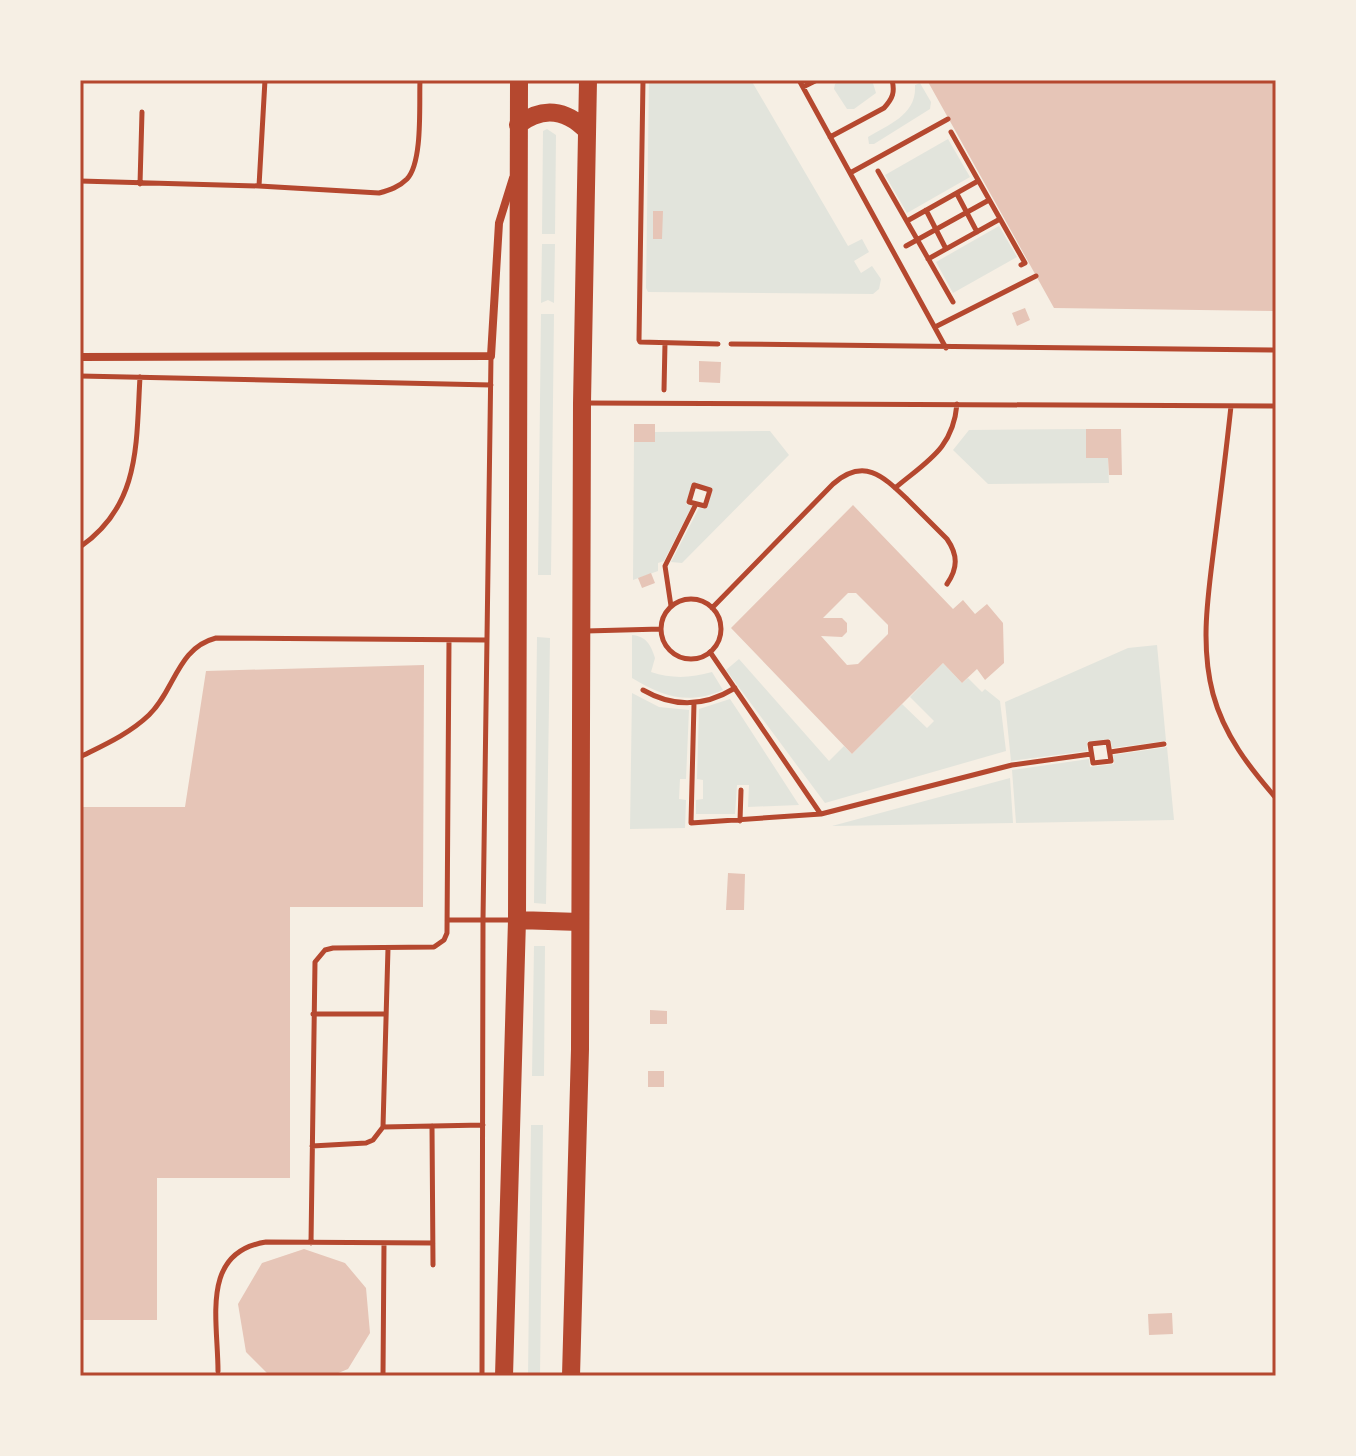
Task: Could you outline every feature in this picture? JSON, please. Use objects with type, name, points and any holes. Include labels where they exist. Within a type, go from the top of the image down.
[{"type":"main road","points":[[504,1376],[517,920],[519,80]]},
{"type":"main road","points":[[571,1376],[580,1049],[582,403],[588,80]]},
{"type":"main road","points":[[518,125],[534,115],[554,112],[572,117],[587,131]]},
{"type":"main road","points":[[517,920],[580,922]]},
{"type":"street","points":[[80,357],[491,356],[499,223],[510,185],[519,167]]},
{"type":"lane","points":[[259,186],[265,80]]},
{"type":"lane","points":[[80,181],[379,193],[395,188],[408,178],[416,163],[420,80]]},
{"type":"lane","points":[[799,80],[946,348]]},
{"type":"lane","points":[[803,87],[817,80]]},
{"type":"lane","points":[[830,137],[884,108],[894,90],[892,80]]},
{"type":"lane","points":[[140,184],[142,112]]},
{"type":"lane","points":[[850,173],[948,119]]},
{"type":"lane","points":[[935,327],[1036,276]]},
{"type":"lane","points":[[731,344],[1276,350]]},
{"type":"lane","points":[[482,1376],[483,920],[491,356]]},
{"type":"lane","points":[[80,376],[491,385]]},
{"type":"lane","points":[[80,547],[97,534],[118,509],[129,486],[134,463],[140,377]]},
{"type":"lane","points":[[582,403],[1276,406]]},
{"type":"lane","points":[[895,488],[949,438],[957,404]]},
{"type":"lane","points":[[1231,406],[1207,609],[1207,667],[1213,695],[1234,745],[1276,798]]},
{"type":"lane","points":[[712,608],[839,478],[855,471],[881,475],[947,539],[954,549],[956,562],[954,574],[947,584]]},
{"type":"lane","points":[[687,599],[712,608],[719,620],[721,634],[710,652],[701,658],[689,660],[669,650],[662,641],[661,629],[671,606],[687,599]]},
{"type":"lane","points":[[581,631],[661,629]]},
{"type":"lane","points":[[80,757],[111,742],[148,715],[164,698],[185,656],[204,641],[216,638],[486,640]]},
{"type":"lane","points":[[311,1243],[314,969],[319,955],[333,948],[434,947],[444,940],[447,920],[449,640]]},
{"type":"lane","points":[[447,920],[517,920]]},
{"type":"lane","points":[[312,1146],[366,1143],[373,1140],[383,1127],[388,948]]},
{"type":"lane","points":[[313,1014],[386,1014]]},
{"type":"lane","points":[[383,1127],[483,1125]]},
{"type":"lane","points":[[432,1126],[433,1265]]},
{"type":"lane","points":[[383,1376],[384,1243]]},
{"type":"lane","points":[[218,1371],[217,1287],[227,1260],[238,1251],[252,1244],[433,1243]]},
{"type":"path","points":[[643,80],[639,340],[731,344]]},
{"type":"path","points":[[938,136],[950,129],[1025,263],[1013,269]]},
{"type":"path","points":[[856,182],[889,164]]},
{"type":"path","points":[[877,171],[953,303]]},
{"type":"path","points":[[907,221],[978,181]]},
{"type":"path","points":[[957,194],[977,232]]},
{"type":"path","points":[[894,253],[989,200]]},
{"type":"path","points":[[926,210],[946,249]]},
{"type":"path","points":[[928,259],[1000,219]]},
{"type":"path","points":[[929,316],[965,296]]},
{"type":"path","points":[[664,401],[665,343]]},
{"type":"path","points":[[694,485],[710,490],[705,506],[696,504],[689,502],[694,485]]},
{"type":"path","points":[[671,606],[665,566],[696,504]]},
{"type":"path","points":[[710,652],[821,814]]},
{"type":"path","points":[[643,690],[667,701],[694,703],[709,701],[735,688]]},
{"type":"path","points":[[694,703],[691,823],[821,814],[1012,765],[1091,754]]},
{"type":"path","points":[[1108,742],[1109,752],[1111,761],[1093,763],[1090,744],[1108,742]]},
{"type":"path","points":[[1109,752],[1164,744]]},
{"type":"path","points":[[740,821],[741,790]]},
{"type":"shaded area","points":[[649,80],[751,80],[848,246],[862,239],[869,252],[854,261],[861,273],[872,266],[881,279],[879,289],[873,294],[648,292]]},
{"type":"shaded area","points":[[842,80],[872,80],[876,93],[854,109],[847,109],[834,89],[835,84]]},
{"type":"shaded area","points":[[920,83],[931,102],[930,109],[874,144],[869,144],[868,137],[907,111],[915,85]]},
{"type":"shaded area","points":[[547,129],[556,135],[555,234],[542,234],[543,131]]},
{"type":"shaded area","points":[[948,139],[970,177],[907,213],[885,175]]},
{"type":"shaded area","points":[[999,226],[1017,257],[953,293],[936,262]]},
{"type":"shaded area","points":[[542,244],[555,244],[554,303],[548,300],[541,303]]},
{"type":"shaded area","points":[[541,314],[554,314],[551,575],[538,575]]},
{"type":"shaded area","points":[[1086,429],[1086,458],[1108,458],[1109,483],[988,484],[953,450],[969,430]]},
{"type":"shaded area","points":[[770,431],[789,455],[682,563],[671,562],[699,508],[706,509],[713,489],[692,483],[686,504],[692,506],[664,561],[658,563],[658,571],[633,580],[634,442],[655,442],[655,432]]},
{"type":"shaded area","points":[[632,635],[644,639],[652,649],[655,658],[651,672],[682,677],[712,672],[723,690],[699,697],[676,697],[632,678]]},
{"type":"shaded area","points":[[537,637],[550,638],[546,904],[534,903]]},
{"type":"shaded area","points":[[1157,645],[1166,741],[1112,748],[1110,739],[1087,742],[1087,751],[1011,761],[1005,702],[1128,648]]},
{"type":"shaded area","points":[[739,659],[829,761],[844,746],[852,754],[902,704],[927,728],[934,721],[910,697],[943,663],[962,683],[968,678],[982,692],[985,689],[1000,701],[1006,751],[825,803],[726,670]]},
{"type":"shaded area","points":[[632,693],[659,707],[689,710],[686,779],[680,779],[679,799],[686,800],[685,828],[630,829]]},
{"type":"shaded area","points":[[730,699],[799,805],[748,807],[749,785],[737,785],[735,814],[696,814],[696,800],[703,799],[703,780],[697,779],[699,709]]},
{"type":"shaded area","points":[[1167,747],[1174,820],[1016,823],[1012,770],[1089,759],[1090,767],[1114,764],[1113,755]]},
{"type":"shaded area","points":[[1010,778],[1013,823],[832,826]]},
{"type":"shaded area","points":[[534,946],[545,946],[544,1076],[532,1076]]},
{"type":"shaded area","points":[[531,1125],[543,1125],[540,1376],[528,1376]]},
{"type":"building","points":[[927,80],[1276,80],[1276,311],[1054,308]]},
{"type":"building","points":[[653,211],[663,211],[662,239],[653,239]]},
{"type":"building","points":[[1025,308],[1030,320],[1017,326],[1012,313]]},
{"type":"building","points":[[699,361],[721,362],[720,383],[699,382]]},
{"type":"building","points":[[634,424],[655,424],[655,442],[634,442]]},
{"type":"building","points":[[1086,429],[1121,429],[1122,475],[1109,475],[1108,458],[1086,458]]},
{"type":"building","points":[[853,505],[953,609],[963,600],[975,614],[987,604],[1003,623],[1004,663],[985,680],[977,669],[962,683],[943,663],[852,754],[731,628]],"holes":[[[848,593],[856,593],[888,625],[888,634],[858,664],[847,665],[821,636],[842,637],[847,632],[847,623],[842,618],[823,618]]]},
{"type":"building","points":[[651,573],[655,583],[642,588],[638,578]]},
{"type":"building","points":[[424,665],[423,907],[290,907],[290,1178],[157,1178],[157,1320],[80,1320],[80,807],[185,807],[206,671]]},
{"type":"building","points":[[728,873],[745,874],[744,910],[726,910]]},
{"type":"building","points":[[650,1010],[667,1011],[667,1024],[650,1024]]},
{"type":"building","points":[[648,1071],[664,1071],[664,1087],[648,1087]]},
{"type":"building","points":[[304,1249],[345,1263],[366,1288],[370,1333],[348,1369],[331,1376],[279,1376],[267,1373],[246,1352],[238,1304],[262,1263]]},
{"type":"building","points":[[1172,1313],[1173,1334],[1149,1335],[1148,1314]]}]
